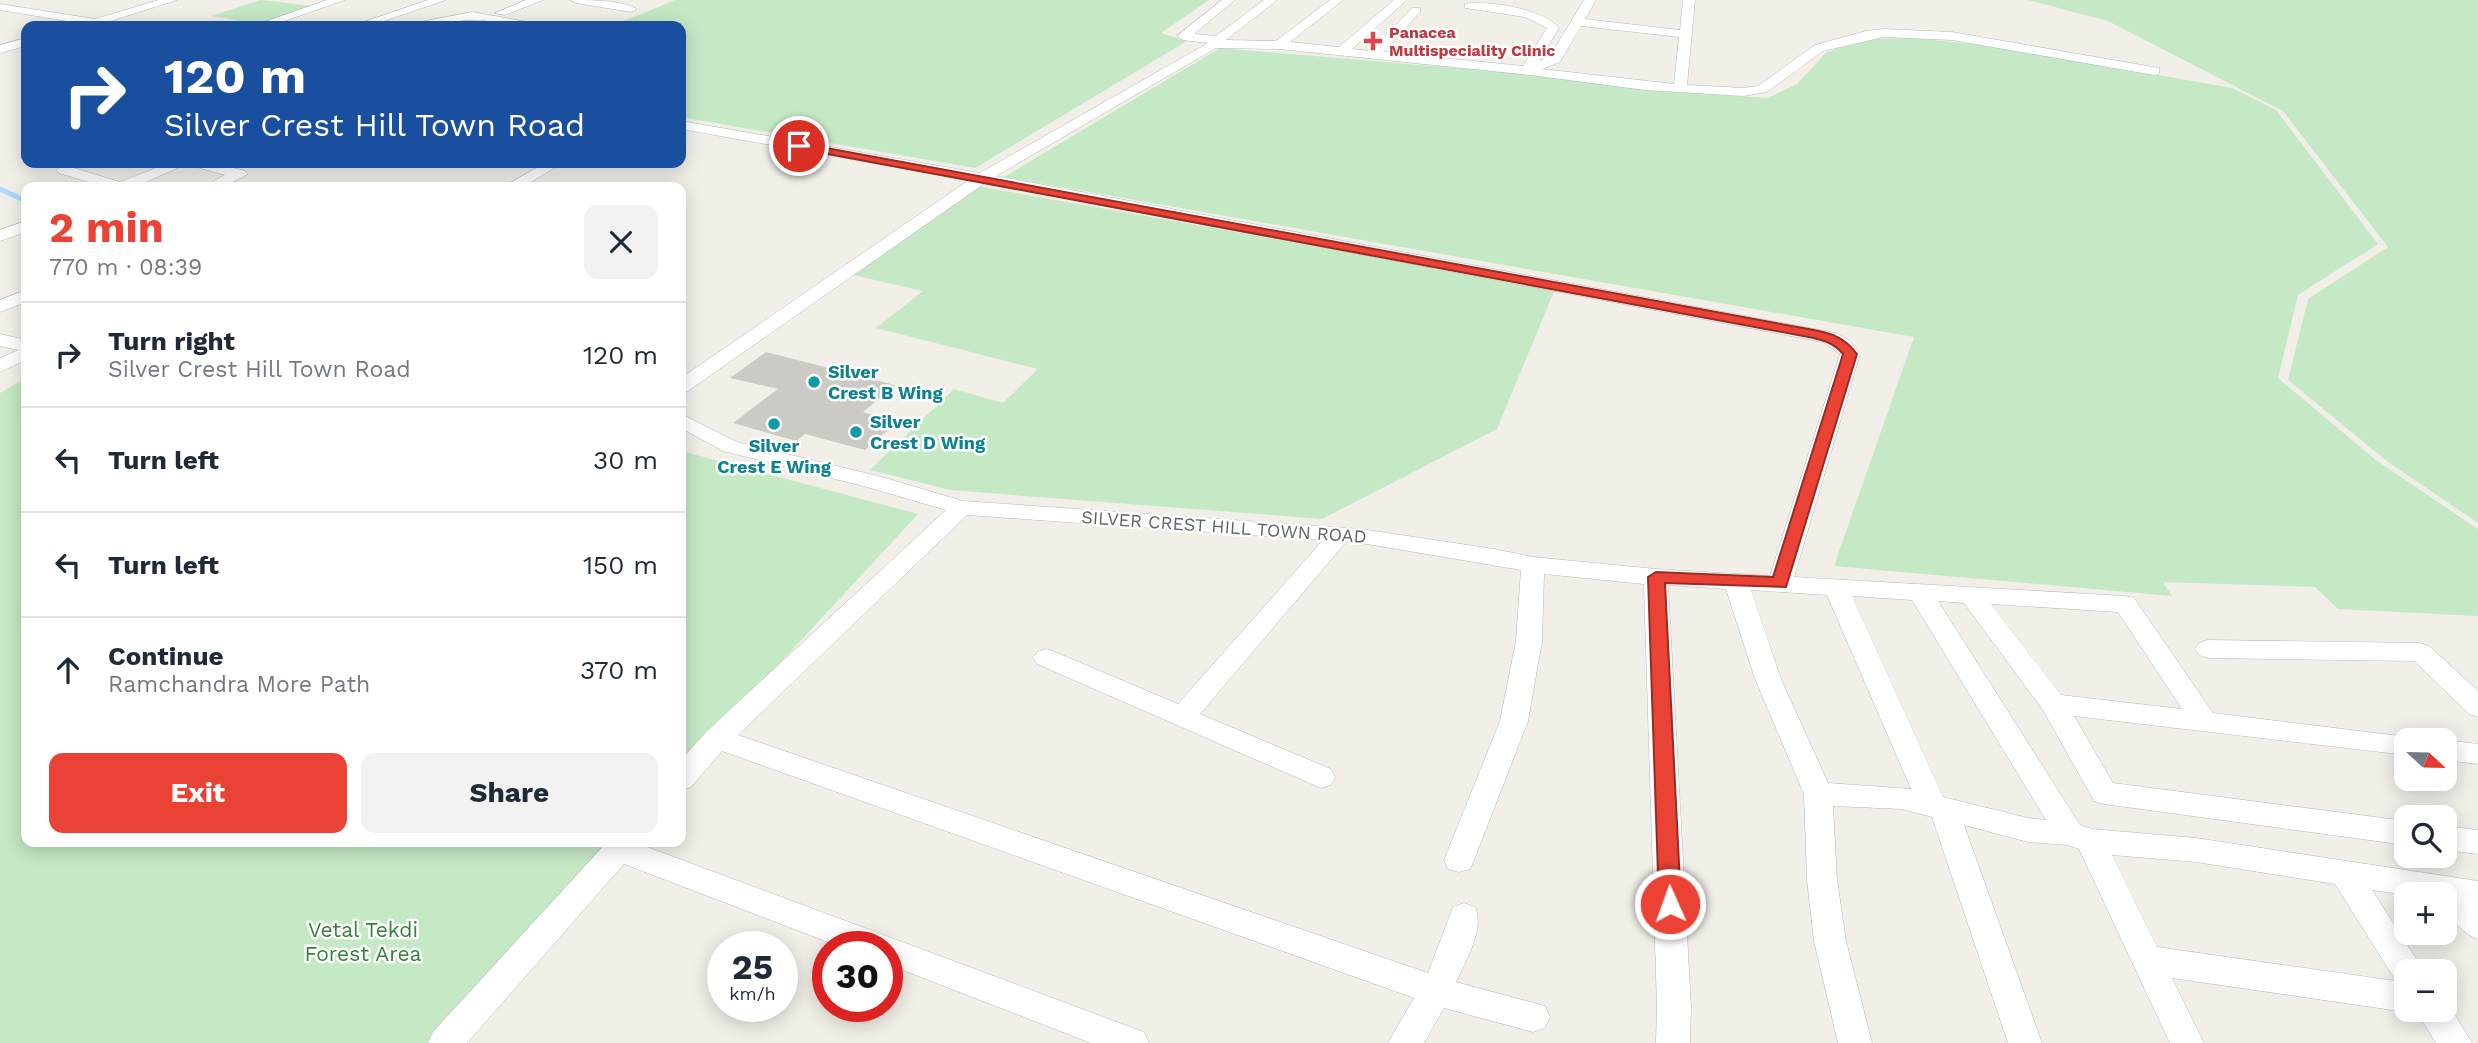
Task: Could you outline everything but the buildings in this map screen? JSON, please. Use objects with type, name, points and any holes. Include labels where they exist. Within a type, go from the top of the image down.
[{"type":"street","points":[[102,21],[171,0]]},
{"type":"street","points":[[274,21],[339,0]]},
{"type":"street","points":[[374,21],[440,0]]},
{"type":"street","points":[[501,13],[537,0]]},
{"type":"street","points":[[576,0],[631,9]]},
{"type":"street","points":[[1229,0],[1183,36],[1216,42],[1279,45],[1527,70],[1645,86],[1756,91],[1819,47],[1884,33],[1952,36],[2154,71]]},
{"type":"street","points":[[686,384],[982,178],[1216,42],[1271,0]]},
{"type":"street","points":[[1279,45],[1337,0]]},
{"type":"street","points":[[1340,53],[1401,0]]},
{"type":"street","points":[[1527,70],[1555,59],[1590,0]]},
{"type":"street","points":[[1680,88],[1689,0]]},
{"type":"street","points":[[1469,6],[1536,17],[1550,23],[1553,29],[1527,70]]},
{"type":"street","points":[[0,7],[69,21]]},
{"type":"street","points":[[1373,56],[1416,10]]},
{"type":"street","points":[[0,13],[61,21]]},
{"type":"street","points":[[0,23],[25,16]]},
{"type":"street","points":[[446,21],[472,16],[500,21]]},
{"type":"street","points":[[1579,22],[1686,34]]},
{"type":"street","points":[[0,49],[21,43]]},
{"type":"street","points":[[686,126],[982,178],[1836,340],[1850,354],[1780,583]]},
{"type":"street","points":[[133,182],[169,168]]},
{"type":"street","points":[[217,168],[240,174],[222,182]]},
{"type":"street","points":[[520,182],[547,168]]},
{"type":"street","points":[[64,170],[104,182]]},
{"type":"street","points":[[0,236],[21,228]]},
{"type":"street","points":[[0,307],[21,297]]},
{"type":"street","points":[[0,340],[21,345]]},
{"type":"street","points":[[0,366],[21,356]]},
{"type":"street","name":"SILVER CREST HILL TOWN ROAD","points":[[686,423],[730,447],[874,482],[962,508],[1339,535],[1494,556],[1533,565],[1656,577],[2125,604],[2204,722]]},
{"type":"street","points":[[686,773],[717,738],[962,508]]},
{"type":"street","points":[[1181,718],[1339,535]]},
{"type":"street","points":[[1459,860],[1514,721],[1529,641],[1533,565]]},
{"type":"street","points":[[1656,577],[1674,1007],[1673,1043]]},
{"type":"street","points":[[1736,582],[1768,680],[1818,794],[1819,848],[1830,941],[1850,1012],[1855,1043]]},
{"type":"street","points":[[1835,586],[1939,808],[2025,1043]]},
{"type":"street","points":[[1921,594],[2080,837],[2147,960],[2187,1043]]},
{"type":"street","points":[[1972,596],[2053,704],[2104,793],[2394,831]]},
{"type":"street","points":[[2208,649],[2420,652],[2478,707]]},
{"type":"street","points":[[1046,658],[1321,777]]},
{"type":"street","points":[[2053,704],[2394,744]]},
{"type":"street","points":[[717,738],[1436,991],[1533,1017]]},
{"type":"street","points":[[2457,751],[2478,754]]},
{"type":"street","points":[[1818,794],[1902,798],[2028,830],[2196,850],[2405,882]]},
{"type":"street","points":[[2457,839],[2478,842]]},
{"type":"street","points":[[445,1043],[620,847]]},
{"type":"street","points":[[627,847],[838,931]]},
{"type":"street","points":[[2344,873],[2400,959]]},
{"type":"street","points":[[2457,890],[2478,894]]},
{"type":"street","points":[[2457,901],[2478,926]]},
{"type":"street","points":[[1405,1043],[1436,991],[1458,945],[1464,916]]},
{"type":"street","points":[[903,956],[1132,1043]]},
{"type":"street","points":[[2147,960],[2394,995]]},
{"type":"street","points":[[2441,1022],[2455,1043]]},
{"type":"green space","points":[[261,0],[313,6],[266,21],[240,21],[211,16]]},
{"type":"green space","points":[[676,0],[1209,0],[1161,33],[1187,41],[975,168],[686,118],[686,21],[624,21]]},
{"type":"green space","points":[[2028,0],[2478,0],[2478,523],[2388,462],[2288,380],[2308,299],[2388,247],[2283,111],[2108,21]]},
{"type":"green space","points":[[1913,38],[1993,46],[2232,88],[2276,110],[2378,244],[2298,295],[2278,378],[2377,461],[2478,529],[2478,616],[2338,609],[2315,587],[2163,582],[2172,596],[1834,566],[1914,337],[1004,177],[1220,48],[1527,74],[1647,90],[1768,98],[1797,84],[1827,52],[1870,39]]},
{"type":"green space","points":[[977,186],[1555,289],[1497,429],[1322,519],[950,490],[870,470],[954,389],[1003,403],[1038,369],[876,328],[923,291],[849,274]]},
{"type":"green space","name":"Vetal Tekdi Forest Area","points":[[21,381],[21,847],[610,847],[429,1043],[0,1043],[0,393]]},
{"type":"green space","points":[[686,452],[918,514],[686,765]]},
{"type":"waterway","points":[[0,189],[21,199]]},
{"type":"place","name":"Panacea Multispeciality Clinic","points":[[1373,41]]},
{"type":"place","name":"Silver Crest B Wing","points":[[814,382]]},
{"type":"place","name":"Silver Crest E Wing","points":[[774,424]]},
{"type":"place","name":"Silver Crest D Wing","points":[[856,432]]},
{"type":"route","points":[[799,146],[1803,332],[1829,337],[1842,344],[1850,354],[1780,583],[1656,577],[1670,904]]}]
